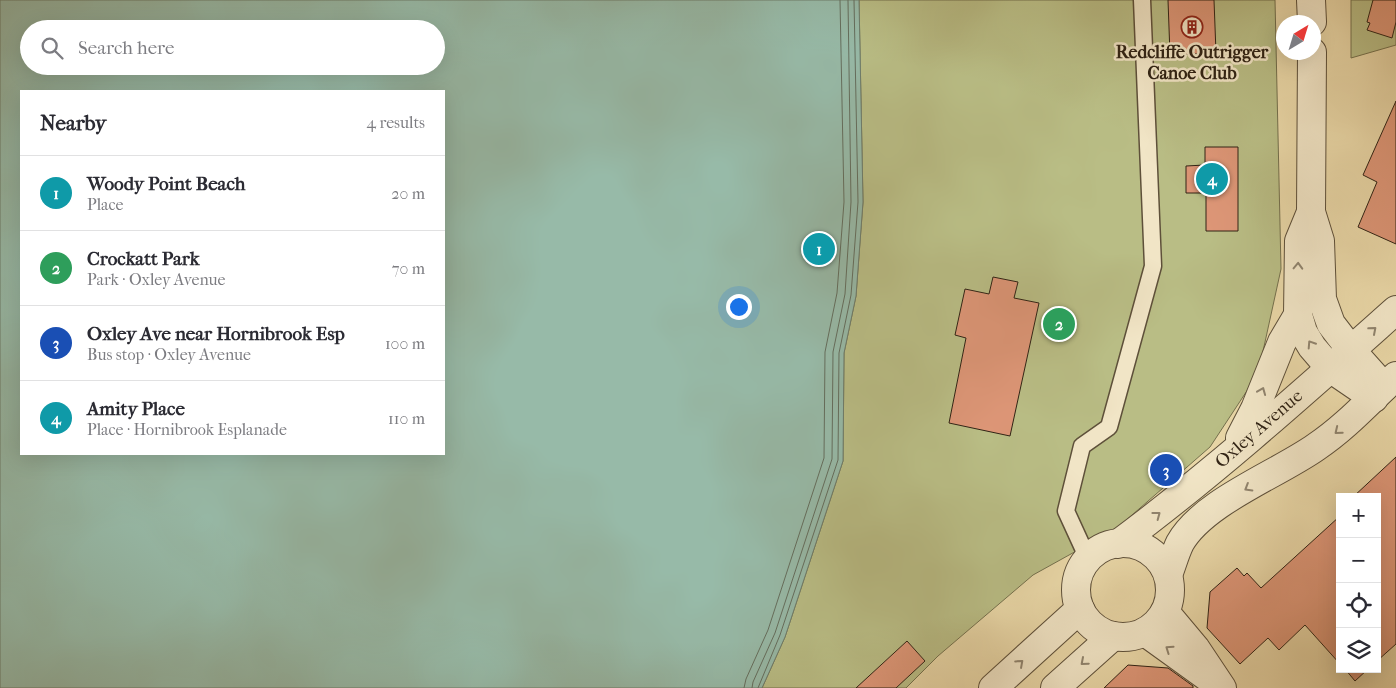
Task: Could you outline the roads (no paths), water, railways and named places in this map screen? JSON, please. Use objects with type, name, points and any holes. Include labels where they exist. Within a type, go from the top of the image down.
[{"type":"street","points":[[1312,0],[1312,15]]},
{"type":"street","points":[[1312,60],[1311,212],[1320,241],[1322,299],[1331,324],[1351,350],[1385,387]]},
{"type":"street","points":[[1311,212],[1299,241],[1298,315],[1303,332],[1330,368],[1385,387]]},
{"type":"street","name":"Oxley Avenue","points":[[1118,544],[1162,511],[1234,451],[1396,310]]},
{"type":"street","points":[[1234,451],[1255,409],[1282,342],[1298,315]]},
{"type":"street","name":"Oxley Avenue","points":[[1168,575],[1180,544],[1189,530],[1204,516],[1227,500],[1316,448],[1342,428],[1385,387]]},
{"type":"street","points":[[1118,544],[1133,545],[1148,551],[1160,561],[1168,575],[1170,588],[1165,612],[1157,624],[1145,632],[1129,637],[1113,636],[1100,631],[1088,621],[1080,609],[1077,596],[1077,583],[1081,570],[1088,559],[1107,546],[1118,544]]},
{"type":"street","points":[[992,688],[1080,609]]},
{"type":"street","points":[[1165,612],[1196,649],[1222,688]]},
{"type":"street","points":[[1145,632],[1222,688]]},
{"type":"street","points":[[1054,688],[1113,636]]},
{"type":"lane","points":[[1088,559],[1066,511],[1082,446],[1109,427],[1153,266],[1142,0]]},
{"type":"water","points":[[0,0],[859,0],[863,202],[856,296],[844,353],[843,461],[785,637],[762,688],[0,688]]},
{"type":"place","name":"Redcliffe Outrigger Canoe Club","points":[[1192,27]]},
{"type":"place","name":"Amity Place","points":[[1212,179]]},
{"type":"place","name":"Woody Point Beach","points":[[819,249]]},
{"type":"place","name":"Crockatt Park","points":[[1059,324]]},
{"type":"place","name":"Oxley Ave near Hornibrook Esp","points":[[1166,470]]}]
